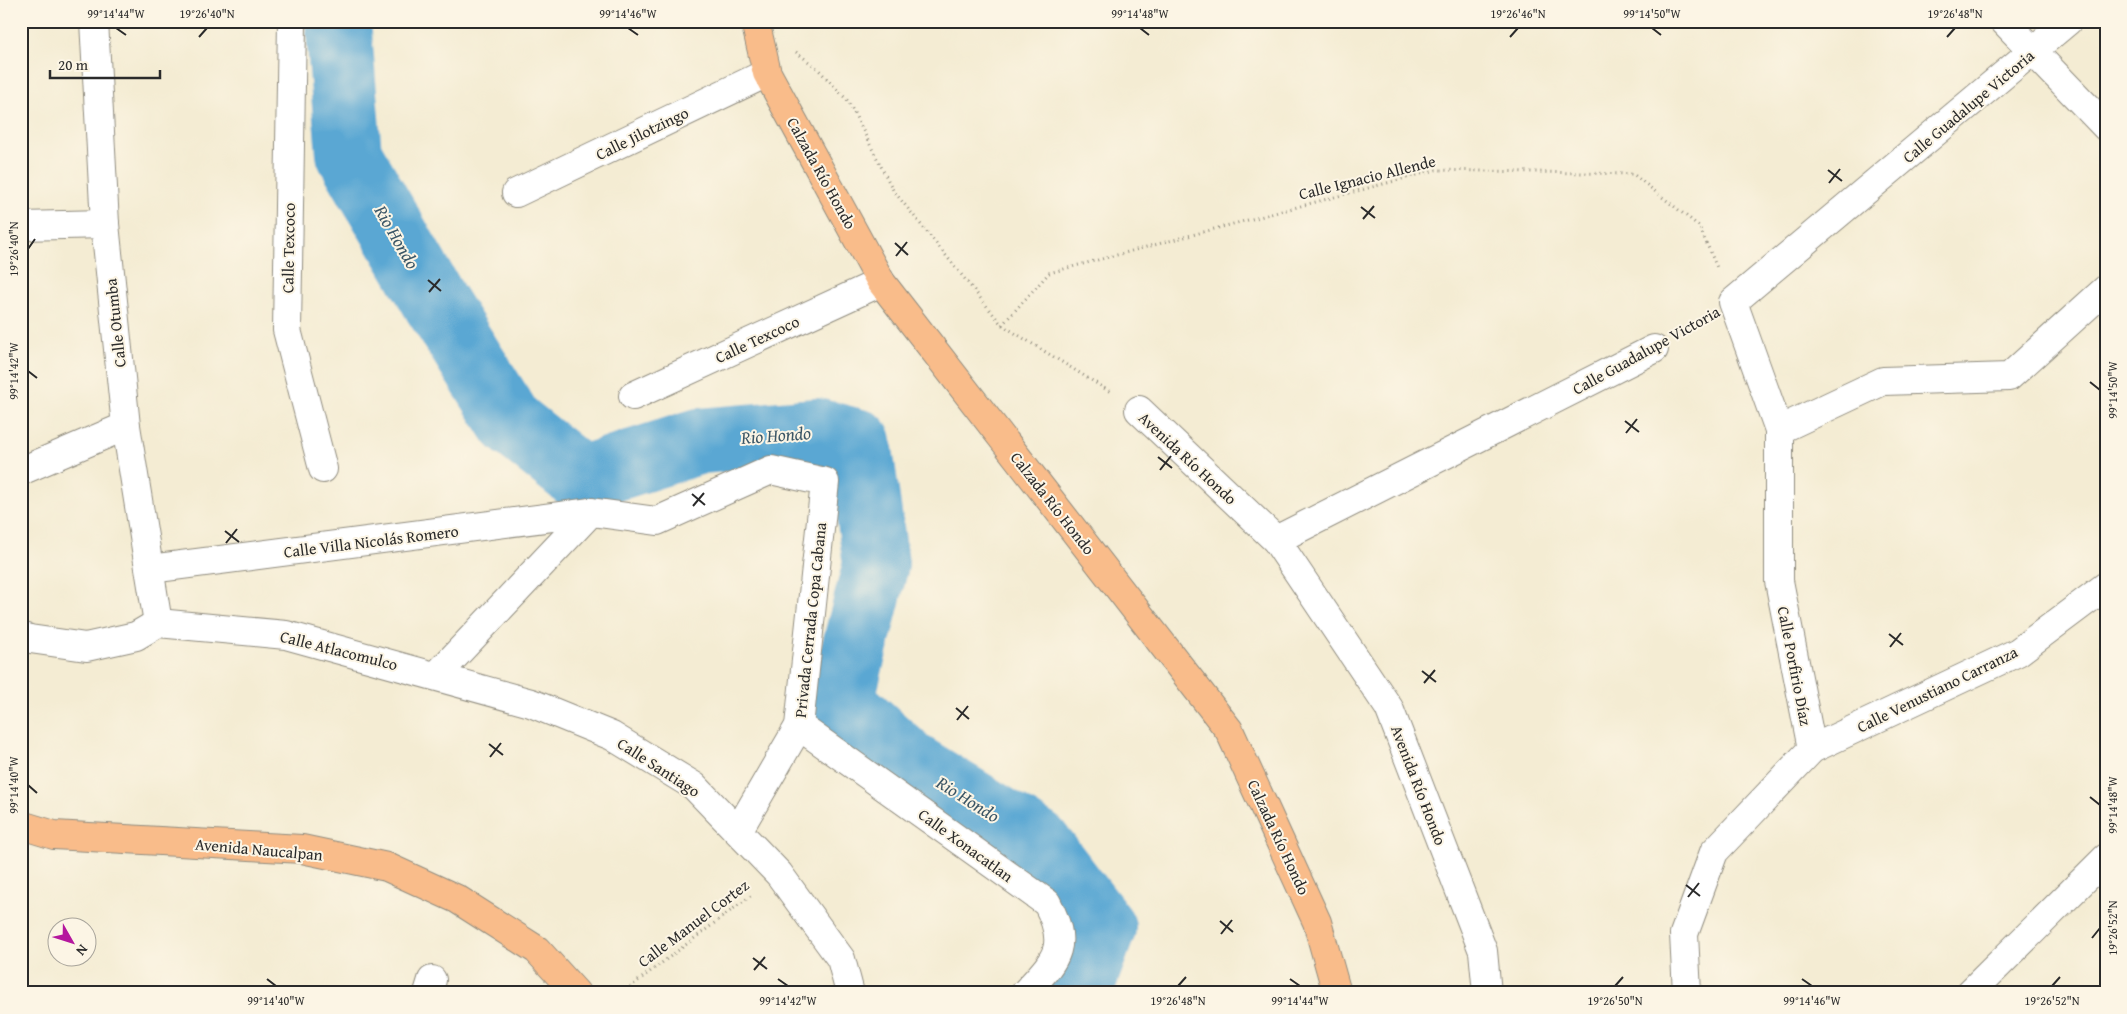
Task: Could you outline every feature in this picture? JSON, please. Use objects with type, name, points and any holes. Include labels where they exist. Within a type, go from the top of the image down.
[{"type":"main road","name":"Calzada Río Hondo","points":[[754,21],[768,73],[881,282],[1229,730],[1317,922],[1337,993]]},
{"type":"main road","name":"Avenida Naucalpan","points":[[21,825],[54,835],[302,849],[387,866],[457,899],[537,950],[576,993]]},
{"type":"street","name":"Calle Otumba","points":[[94,21],[105,224],[126,426],[158,623]]},
{"type":"street","name":"Calle Texcoco","points":[[292,21],[287,330],[323,469]]},
{"type":"street","points":[[2004,21],[2106,127]]},
{"type":"street","name":"Calle Guadalupe Victoria","points":[[1733,302],[2068,21]]},
{"type":"street","name":"Calle Jilotzingo","points":[[516,193],[768,73]]},
{"type":"street","points":[[21,226],[105,224]]},
{"type":"street","name":"Calle Texcoco","points":[[633,396],[881,282]]},
{"type":"street","points":[[1779,430],[1883,381],[2009,378],[2106,289]]},
{"type":"street","name":"Calle Porfirio Díaz","points":[[1733,302],[1779,430],[1779,581],[1812,749]]},
{"type":"street","name":"Calle Guadalupe Victoria","points":[[1276,540],[1654,349]]},
{"type":"street","name":"Avenida Río Hondo","points":[[1139,410],[1276,540],[1389,708],[1483,951],[1487,993]]},
{"type":"street","points":[[21,470],[126,426]]},
{"type":"street","name":"Privada Cerrada Copa Cabana","points":[[591,512],[657,521],[772,470],[825,482],[799,726],[738,831]]},
{"type":"street","points":[[436,676],[591,512]]},
{"type":"street","name":"Calle Villa Nicolás Romero","points":[[150,569],[591,512]]},
{"type":"street","name":"Calle Venustiano Carranza","points":[[1812,749],[2018,652],[2106,586]]},
{"type":"street","points":[[21,636],[86,647],[136,636],[158,623]]},
{"type":"street","name":"Calle Atlacomulco","points":[[158,623],[286,635],[436,676]]},
{"type":"street","name":"Calle Santiago","points":[[436,676],[531,703],[612,736],[694,786],[779,874],[841,959],[850,993]]},
{"type":"street","name":"Calle Xonacatlan","points":[[799,726],[1047,903],[1057,923],[1060,942],[1048,968],[1025,993]]},
{"type":"street","points":[[1687,993],[1684,934],[1714,852],[1812,749]]},
{"type":"street","points":[[1978,990],[2106,858]]},
{"type":"path","name":"Avenida Río Hondo","points":[[794,50],[817,68],[848,101],[893,190],[1002,325],[1139,410]]},
{"type":"path","name":"Calle Ignacio Allende","points":[[1002,325],[1049,273],[1436,170],[1632,174],[1699,226],[1733,302]]},
{"type":"path","name":"Calle Guadalupe Victoria","points":[[1654,349],[1733,302]]},
{"type":"path","name":"Calle Manuel Cortez","points":[[622,993],[779,874]]},
{"type":"waterway","name":"Rio Hondo","points":[[338,21],[349,154],[436,304],[511,423],[581,479],[700,441],[816,431],[859,442],[876,564],[841,701],[910,764],[1038,843],[1103,928],[1079,993]]}]
